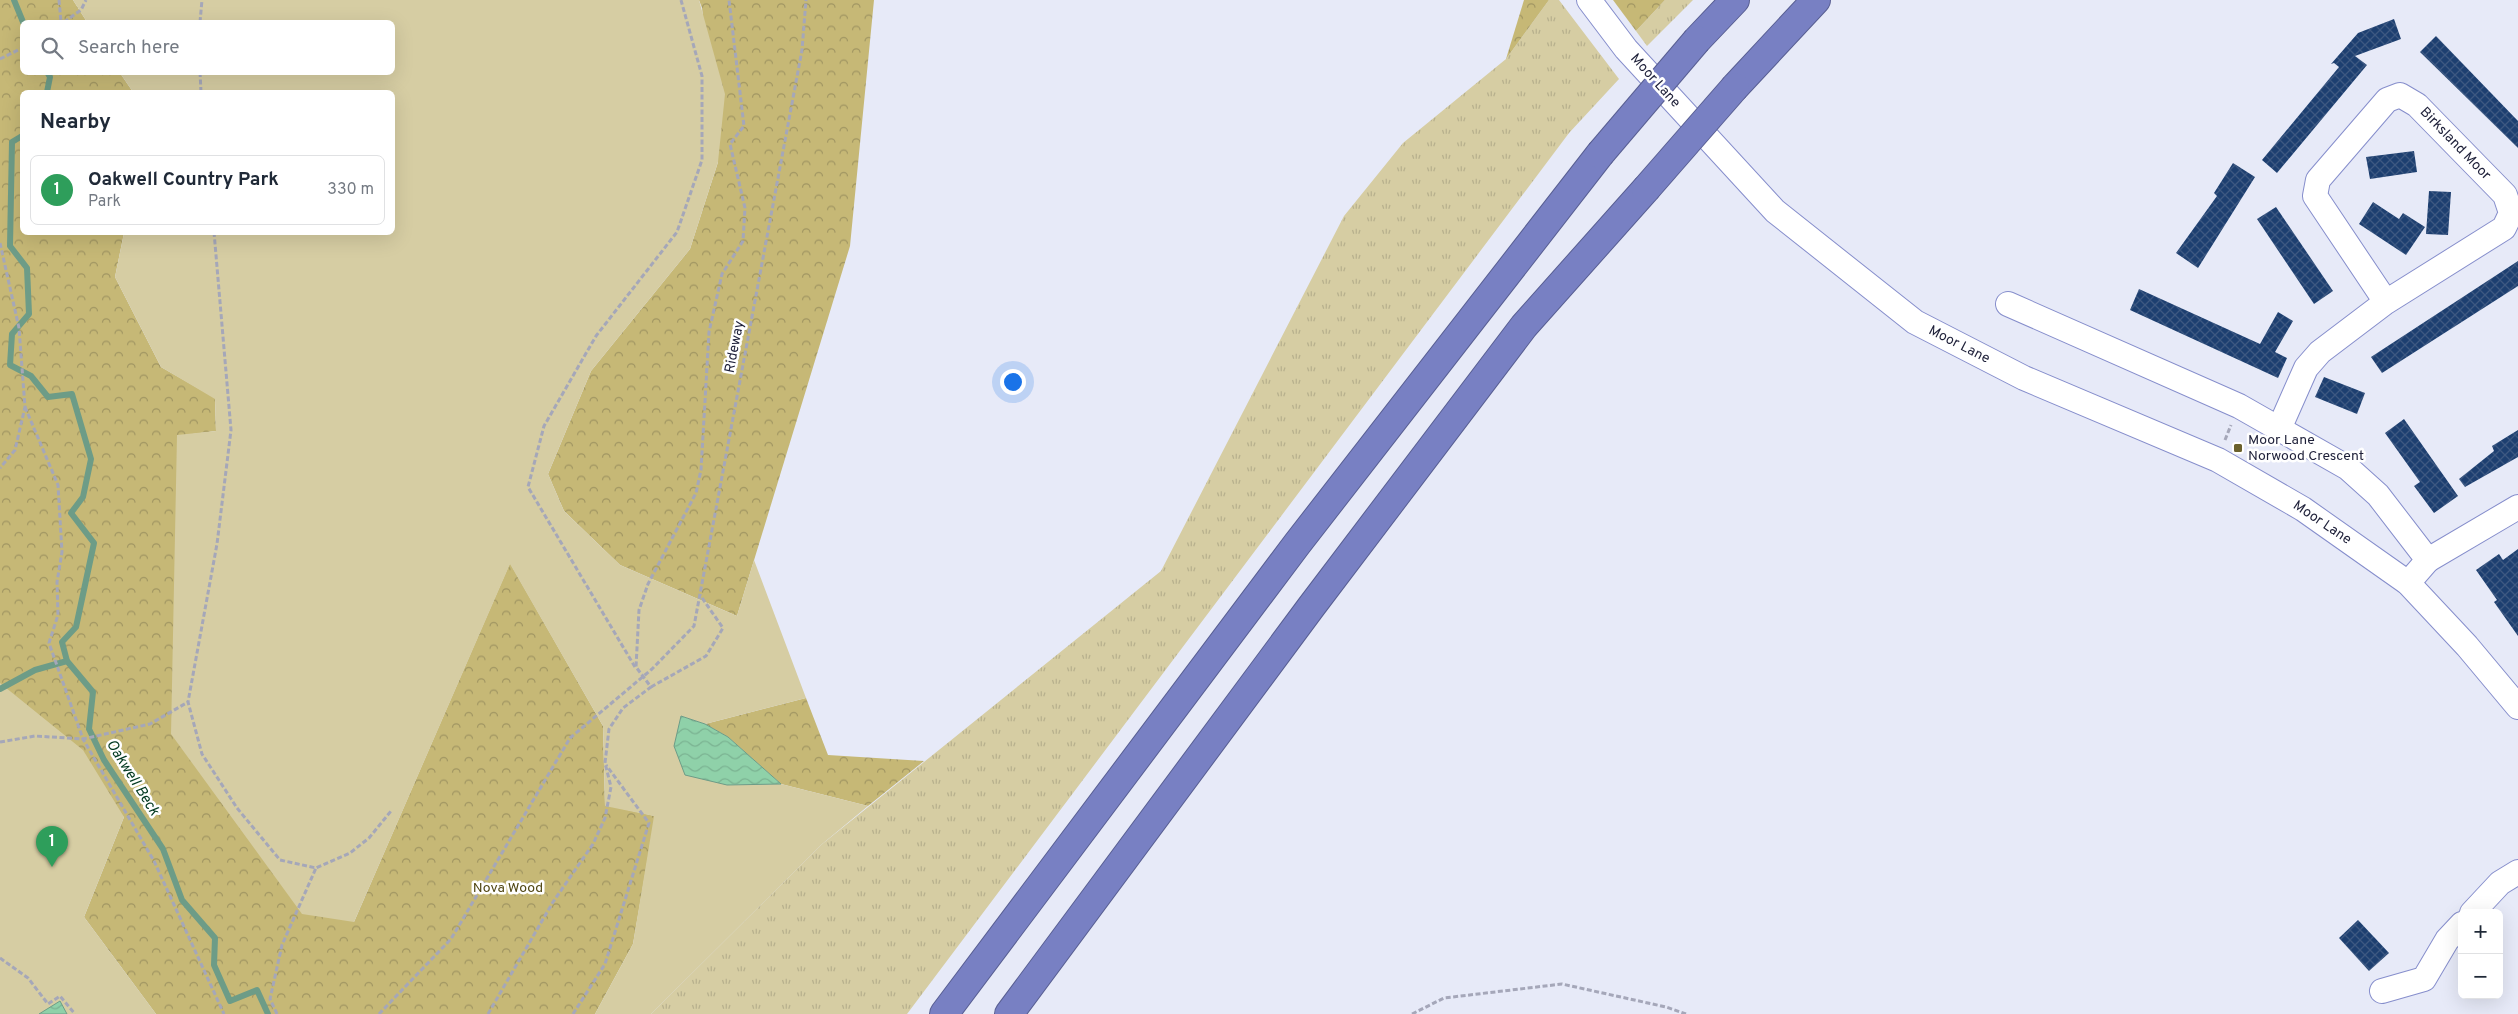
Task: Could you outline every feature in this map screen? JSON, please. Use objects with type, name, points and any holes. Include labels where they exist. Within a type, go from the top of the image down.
[{"type":"highway","points":[[944,1014],[1296,544],[1600,154],[1697,40],[1735,0]]},
{"type":"highway","points":[[1009,1014],[1311,607],[1518,334],[1735,87],[1816,0]]},
{"type":"street","name":"Moor Lane","points":[[1589,0],[1626,50],[1775,211],[1915,322],[2024,378],[2218,460],[2303,509],[2408,583],[2467,646],[2518,707]]},
{"type":"street","name":"Birksland Moor","points":[[2279,429],[2306,368],[2320,352],[2386,302],[2504,228],[2511,213],[2505,195],[2417,105],[2400,95],[2386,100],[2318,180],[2315,196],[2386,302]]},
{"type":"street","points":[[2008,304],[2239,406],[2348,468],[2378,495],[2428,560]]},
{"type":"street","points":[[2408,583],[2428,560],[2518,506]]},
{"type":"street","points":[[2476,909],[2500,883],[2518,872]]},
{"type":"street","points":[[2382,991],[2424,979],[2446,940],[2458,928]]},
{"type":"path","points":[[59,0],[63,20]]},
{"type":"path","points":[[66,20],[81,10],[85,0]]},
{"type":"path","points":[[200,20],[202,0]]},
{"type":"path","points":[[651,687],[642,677],[528,487],[544,426],[596,336],[677,232],[702,160],[702,76],[681,0]]},
{"type":"path","points":[[636,667],[640,610],[648,584],[696,493],[701,470],[710,332],[722,274],[743,241],[745,208],[730,144],[744,126],[728,0]]},
{"type":"path","name":"Rideway","points":[[378,1014],[451,939],[570,738],[642,677],[694,626],[802,50],[806,0]]},
{"type":"path","points":[[0,59],[20,49]]},
{"type":"path","points":[[200,75],[200,90]]},
{"type":"path","points":[[214,235],[231,430],[217,544],[188,702],[202,754],[237,808],[280,860],[316,868],[350,853],[370,838],[391,811]]},
{"type":"path","points":[[0,242],[20,333],[25,407],[58,486],[62,552],[57,582],[58,615],[48,643],[84,739],[154,861],[224,1014]]},
{"type":"path","points":[[2218,460],[2239,406]]},
{"type":"path","points":[[0,468],[14,450],[25,407]]},
{"type":"path","points":[[488,1014],[553,902],[593,844],[605,818],[611,787],[604,763],[609,728],[623,708],[651,687],[706,656],[723,628],[700,595]]},
{"type":"path","points":[[0,742],[35,736],[84,739],[150,724],[188,702]]},
{"type":"path","points":[[573,1014],[605,964],[649,823],[604,763]]},
{"type":"path","points":[[277,1014],[270,999],[282,945],[316,868]]},
{"type":"path","points":[[0,958],[28,978],[48,1004],[60,996],[75,1014]]},
{"type":"path","points":[[1412,1014],[1444,998],[1562,984],[1666,1007],[1686,1014]]},
{"type":"green space","name":"Nova Wood","points":[[0,0],[73,0],[86,20],[20,20],[20,75],[121,75],[132,90],[20,90],[20,235],[124,235],[115,277],[161,367],[215,398],[216,431],[177,436],[354,922],[510,563],[603,726],[605,805],[655,816],[633,944],[595,1014],[156,1014],[84,917],[124,817],[0,750]]},
{"type":"green space","points":[[73,0],[699,0],[725,94],[718,162],[690,249],[591,371],[548,474],[564,511],[620,565],[737,616],[754,560],[806,698],[705,724],[681,716],[727,785],[781,784],[868,806],[821,845],[651,1014],[595,1014],[633,944],[654,816],[605,806],[603,726],[510,564],[354,922],[302,914],[171,734],[177,435],[216,431],[215,399],[161,367],[115,277],[124,235],[395,235],[395,90],[132,90],[121,75],[395,75],[395,20],[86,20]]},
{"type":"green space","points":[[699,0],[874,0],[850,246],[737,616],[620,565],[564,511],[548,474],[591,371],[690,249],[718,162],[702,8]]},
{"type":"green space","points":[[1524,0],[1549,0],[1506,59]]},
{"type":"green space","points":[[1549,0],[1559,0],[1619,79],[1569,133],[907,1014],[651,1014],[821,845],[1161,571],[1344,216],[1403,143],[1506,59]]},
{"type":"green space","points":[[1613,0],[1665,0],[1636,31]]},
{"type":"green space","points":[[1665,0],[1693,0],[1647,46],[1636,31]]},
{"type":"green space","points":[[0,683],[83,750],[124,817],[84,917],[156,1014],[0,1014]]},
{"type":"green space","points":[[806,698],[828,755],[924,761],[868,806],[781,784],[728,737],[705,724]]},
{"type":"water","points":[[681,716],[705,724],[728,737],[781,784],[727,785],[685,775],[674,746]]},
{"type":"water","points":[[60,1001],[67,1014],[39,1014]]},
{"type":"building","points":[[2394,19],[2401,39],[2355,56],[2367,65],[2277,173],[2262,160],[2339,67],[2334,63],[2331,64],[2358,33]]},
{"type":"building","points":[[2436,36],[2518,121],[2518,148],[2420,52]]},
{"type":"building","points":[[2414,151],[2417,172],[2370,179],[2366,157]]},
{"type":"building","points":[[2233,163],[2255,177],[2198,268],[2176,253],[2217,196],[2214,193]]},
{"type":"building","points":[[2429,191],[2451,192],[2448,235],[2426,234]]},
{"type":"building","points":[[2373,202],[2399,219],[2403,213],[2425,227],[2406,255],[2359,224]]},
{"type":"building","points":[[2276,207],[2333,291],[2314,304],[2257,219]]},
{"type":"building","points":[[2518,261],[2518,286],[2382,373],[2371,357]]},
{"type":"building","points":[[2139,289],[2260,344],[2278,312],[2293,321],[2275,352],[2287,358],[2278,378],[2130,310]]},
{"type":"building","points":[[2324,377],[2365,393],[2357,414],[2315,397]]},
{"type":"building","points":[[2404,419],[2458,496],[2434,513],[2414,486],[2420,482],[2385,433]]},
{"type":"building","points":[[2518,430],[2518,457],[2465,487],[2459,479],[2494,451],[2492,446]]},
{"type":"building","points":[[2518,549],[2518,636],[2494,602],[2497,600],[2476,570],[2499,554],[2503,560]]},
{"type":"building","points":[[2358,920],[2389,953],[2369,971],[2339,938]]},
{"type":"waterway","name":"Oakwell Beck","points":[[14,0],[22,20]]},
{"type":"waterway","name":"Oakwell Beck","points":[[47,90],[49,75]]},
{"type":"waterway","name":"Oakwell Beck","points":[[20,137],[12,142],[10,246],[27,268],[29,314],[12,334],[10,365],[31,376],[48,397],[72,394],[91,459],[83,497],[71,513],[94,543],[76,627],[62,642],[67,661],[93,692],[89,729],[104,760],[163,849],[182,900],[215,938],[214,965],[230,1001],[257,990],[268,1014]]},
{"type":"waterway","points":[[0,689],[35,670],[67,661]]},
{"type":"place","name":"Moor Lane Norwood Crescent","points":[[2238,448]]},
{"type":"place","name":"Oakwell Country Park","points":[[52,867]]}]
